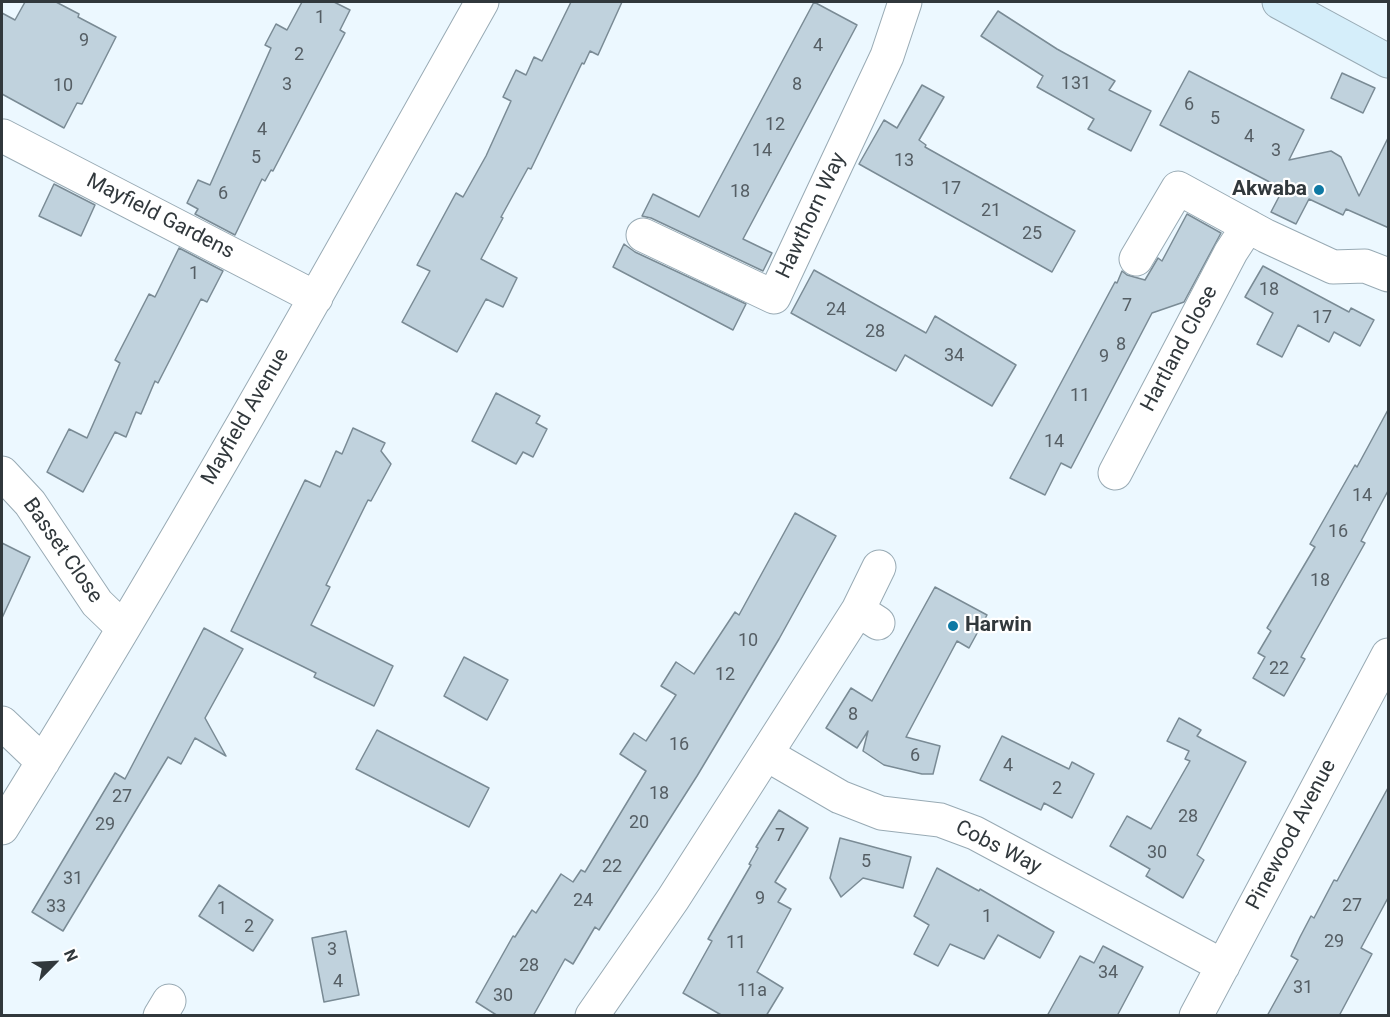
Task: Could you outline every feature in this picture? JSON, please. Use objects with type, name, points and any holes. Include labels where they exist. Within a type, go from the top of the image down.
[{"type":"main road","points":[[1279,2],[1389,61]]},
{"type":"street","name":"Mayfield Avenue","points":[[2,828],[123,628],[316,298],[482,2]]},
{"type":"street","name":"Hawthorn Way","points":[[643,235],[774,297],[887,56],[904,2]]},
{"type":"street","name":"Mayfield Gardens","points":[[6,129],[316,298]]},
{"type":"street","points":[[1136,259],[1178,188],[1248,226],[1333,267],[1365,266],[1389,275]]},
{"type":"street","name":"Hartland Close","points":[[1115,473],[1231,252],[1248,226]]},
{"type":"street","name":"Basset Close","points":[[2,473],[30,503],[97,603],[123,628]]},
{"type":"street","points":[[592,1016],[673,899],[766,754],[868,617],[879,567]]},
{"type":"street","name":"Pinewood Avenue","points":[[1196,1016],[1389,655]]},
{"type":"street","points":[[2,723],[43,762]]},
{"type":"street","name":"Cobs Way","points":[[766,754],[840,797],[881,813],[940,820],[975,833],[1223,966]]},
{"type":"building","points":[[25,2],[56,2],[79,14],[78,17],[116,37],[82,104],[77,103],[64,128],[2,94],[2,13],[15,20]]},
{"type":"building","points":[[302,2],[334,2],[350,10],[340,30],[345,33],[273,171],[271,170],[265,181],[262,179],[235,235],[195,214],[198,209],[187,203],[198,180],[210,185],[271,48],[265,45],[276,24],[287,30]]},
{"type":"building","points":[[571,2],[622,2],[598,55],[590,51],[584,64],[582,63],[531,169],[528,168],[481,259],[517,278],[503,307],[486,299],[457,352],[402,322],[430,271],[417,265],[456,193],[463,197],[486,156],[511,101],[503,97],[516,70],[526,75],[534,57],[542,61]]},
{"type":"building","points":[[814,2],[857,25],[743,239],[772,253],[763,271],[651,218],[642,216],[653,194],[699,217]]},
{"type":"building","points":[[998,11],[1057,49],[1115,81],[1109,90],[1151,111],[1131,151],[1088,129],[1094,119],[1037,87],[1043,76],[981,36]]},
{"type":"building","points":[[1189,71],[1304,130],[1289,160],[1331,151],[1341,157],[1359,196],[1389,136],[1389,228],[1346,209],[1343,215],[1309,199],[1296,224],[1271,212],[1283,189],[1160,125]]},
{"type":"building","points":[[1342,73],[1375,88],[1363,113],[1331,98]]},
{"type":"building","points":[[922,85],[944,97],[919,140],[926,145],[925,147],[1075,231],[1052,272],[859,164],[884,120],[897,128]]},
{"type":"building","points":[[54,184],[95,205],[81,236],[39,216]]},
{"type":"building","points":[[1187,214],[1221,233],[1184,302],[1152,313],[1071,468],[1061,463],[1045,495],[1010,478],[1122,271],[1127,275],[1145,280],[1158,258],[1162,261]]},
{"type":"building","points":[[624,244],[635,252],[746,304],[733,330],[613,267]]},
{"type":"building","points":[[179,248],[223,271],[207,302],[201,299],[158,383],[155,381],[141,414],[136,412],[126,437],[115,432],[83,492],[47,472],[69,429],[87,438],[120,363],[115,360],[149,294],[155,297]]},
{"type":"building","points":[[1263,266],[1349,312],[1351,308],[1374,320],[1360,346],[1334,332],[1329,342],[1298,325],[1282,357],[1257,344],[1273,313],[1245,297]]},
{"type":"building","points":[[814,270],[926,333],[935,316],[1016,365],[992,406],[905,355],[896,371],[791,313]]},
{"type":"building","points":[[496,393],[540,416],[536,423],[547,429],[533,457],[523,452],[516,464],[472,441]]},
{"type":"building","points":[[1389,408],[1389,489],[1361,541],[1365,543],[1301,657],[1305,659],[1284,696],[1253,678],[1265,657],[1258,653],[1271,631],[1267,628],[1315,547],[1310,544],[1355,465],[1357,467]]},
{"type":"building","points":[[353,428],[385,443],[381,451],[391,464],[371,501],[368,500],[326,585],[330,587],[311,625],[393,666],[374,706],[314,677],[316,673],[231,631],[305,480],[320,487],[336,451],[342,454]]},
{"type":"building","points":[[795,513],[836,536],[779,639],[697,776],[599,930],[595,927],[573,964],[565,959],[533,1016],[498,1016],[476,1002],[513,936],[515,937],[532,910],[536,913],[561,874],[573,882],[581,870],[585,872],[646,771],[620,754],[634,733],[646,741],[676,695],[661,686],[676,662],[694,674],[735,612],[739,615]]},
{"type":"building","points":[[2,543],[30,557],[2,618]]},
{"type":"building","points":[[935,587],[987,615],[969,648],[957,641],[906,737],[940,746],[933,774],[922,774],[884,765],[863,751],[868,731],[857,748],[826,728],[851,688],[872,701]]},
{"type":"building","points":[[204,628],[243,649],[205,718],[226,756],[195,738],[181,764],[168,757],[63,931],[32,912],[115,773],[125,779]]},
{"type":"building","points":[[464,657],[508,680],[487,720],[444,696]]},
{"type":"building","points":[[1179,718],[1201,730],[1197,736],[1246,762],[1197,855],[1204,860],[1183,898],[1146,876],[1150,869],[1110,846],[1127,816],[1151,829],[1190,761],[1185,759],[1189,751],[1167,741]]},
{"type":"building","points":[[377,730],[489,788],[469,827],[356,769]]},
{"type":"building","points":[[1002,736],[1069,769],[1072,762],[1094,774],[1072,818],[1044,803],[1041,810],[980,780]]},
{"type":"building","points":[[1389,786],[1389,896],[1361,948],[1372,954],[1339,1016],[1267,1016],[1298,960],[1291,956],[1311,916],[1314,918],[1334,880],[1337,881]]},
{"type":"building","points":[[779,810],[808,828],[775,882],[786,889],[778,902],[791,909],[757,972],[783,988],[766,1016],[723,1016],[683,993],[712,941],[708,939],[751,865],[749,864],[758,848],[756,847]]},
{"type":"building","points":[[840,838],[911,857],[903,888],[863,878],[841,897],[830,878]]},
{"type":"building","points":[[937,868],[979,891],[980,889],[1054,932],[1040,958],[998,935],[984,959],[950,944],[938,966],[914,954],[929,925],[914,916]]},
{"type":"building","points":[[219,885],[273,920],[253,951],[199,916]]},
{"type":"building","points":[[346,931],[359,995],[324,1002],[312,938]]},
{"type":"building","points":[[1103,946],[1143,967],[1117,1016],[1047,1016],[1080,956],[1094,963]]},
{"type":"place","name":"Akwaba","points":[[1319,190]]},
{"type":"place","name":"Harwin","points":[[953,626]]}]
